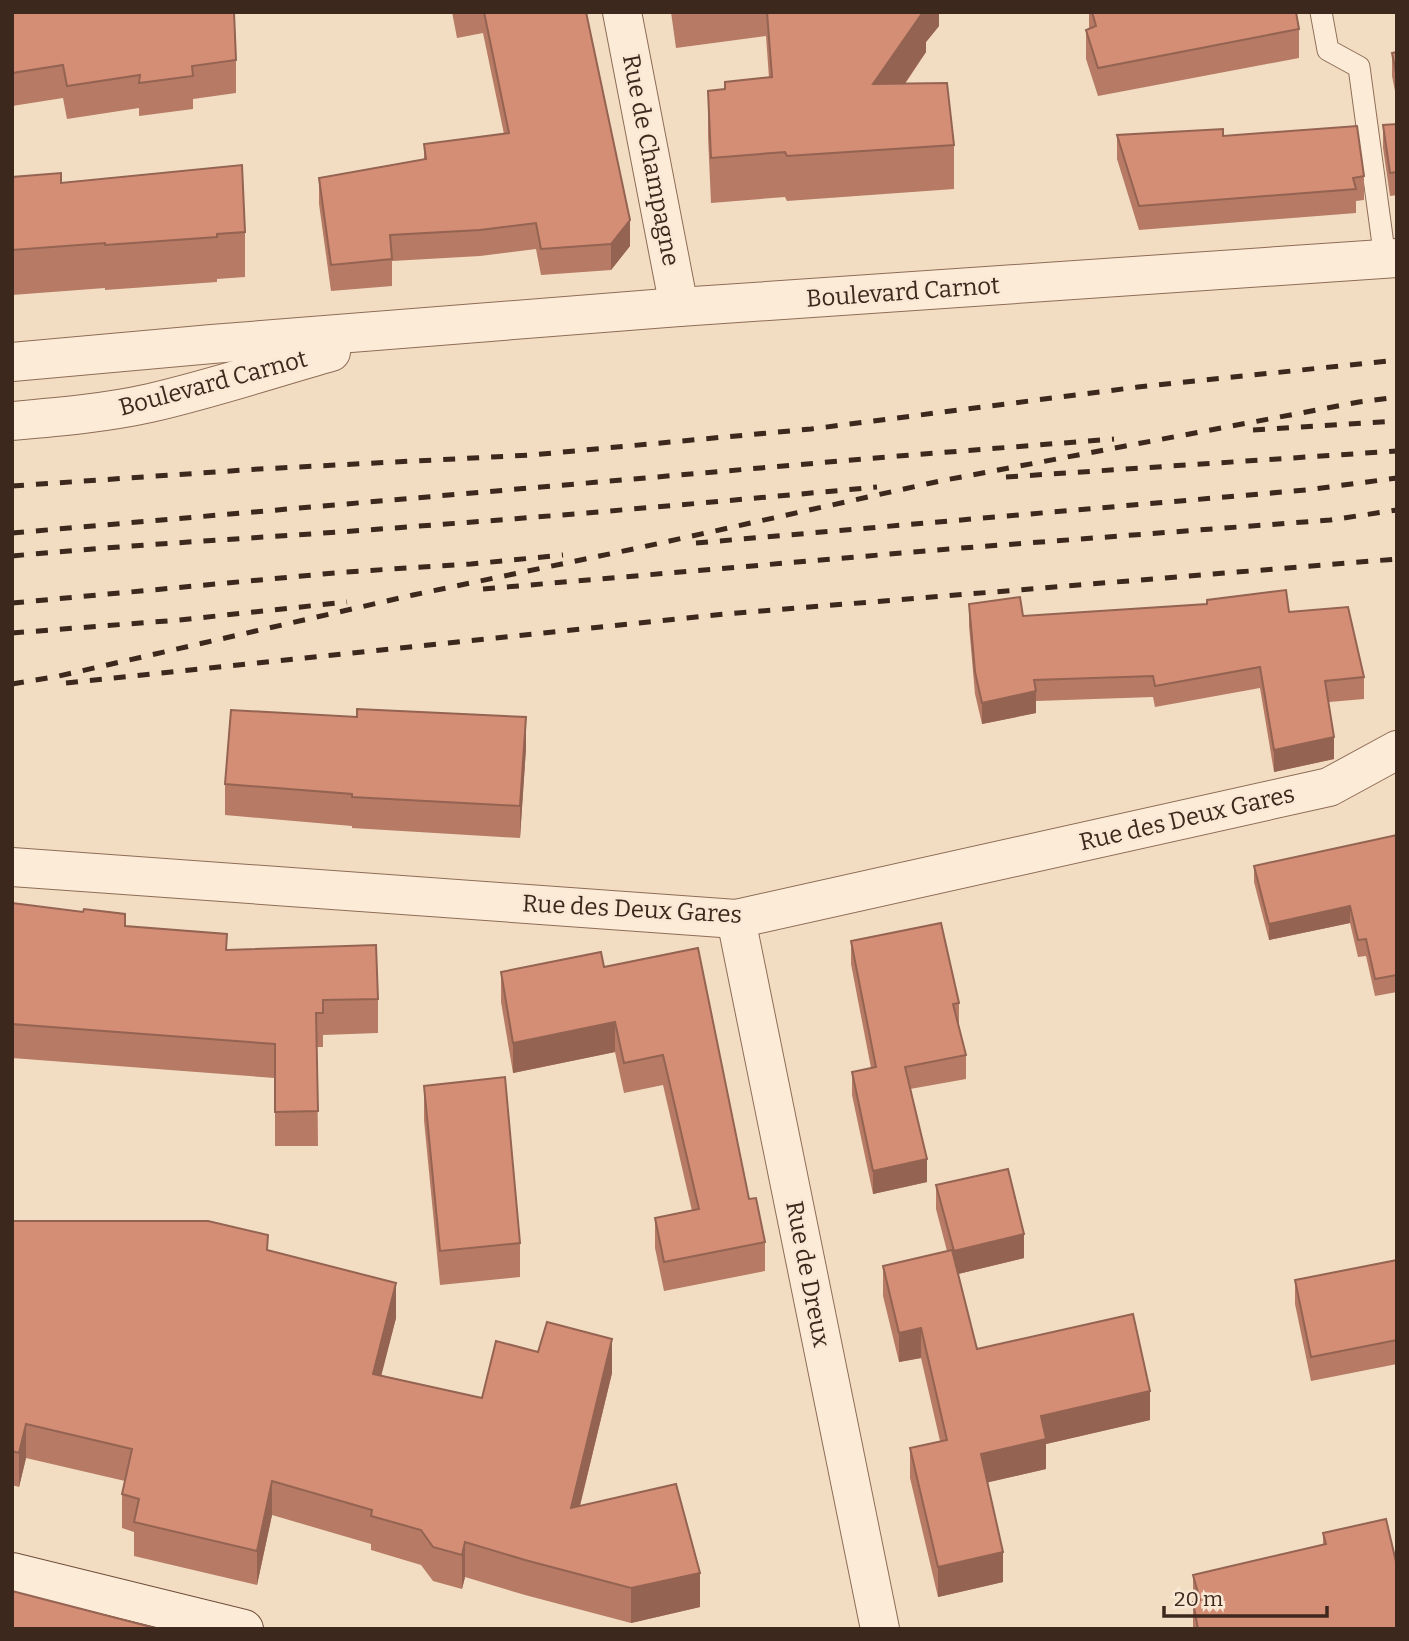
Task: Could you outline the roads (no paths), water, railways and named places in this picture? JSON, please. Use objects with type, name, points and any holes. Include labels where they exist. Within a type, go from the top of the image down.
[{"type":"street","name":"Rue de Champagne","points":[[622,12],[679,307]]},
{"type":"street","name":"Boulevard Carnot","points":[[12,362],[679,307],[1391,258]]},
{"type":"street","name":"Boulevard Carnot","points":[[12,421],[147,404],[410,330]]},
{"type":"street","name":"Rue des Deux Gares","points":[[12,867],[736,919],[1329,786],[1397,750]]},
{"type":"street","name":"Rue de Dreux","points":[[736,919],[880,1629]]},
{"type":"street","points":[[12,1572],[244,1629]]},
{"type":"lane","points":[[1321,12],[1328,50],[1359,66],[1391,258]]},
{"type":"railway","points":[[12,486],[259,469],[531,455],[811,429],[1138,387],[1397,360]]},
{"type":"railway","points":[[12,684],[59,676],[413,595],[940,481],[1397,397]]},
{"type":"railway","points":[[1253,430],[1397,421]]},
{"type":"railway","points":[[12,533],[1114,439]]},
{"type":"railway","points":[[1006,477],[1397,451]]},
{"type":"railway","points":[[696,543],[1306,490],[1397,478]]},
{"type":"railway","points":[[12,556],[534,517],[877,487]]},
{"type":"railway","points":[[483,589],[1330,520],[1397,510]]},
{"type":"railway","points":[[12,603],[563,555]]},
{"type":"railway","points":[[66,683],[724,614],[1397,559]]},
{"type":"railway","points":[[12,633],[179,620],[347,602]]}]
